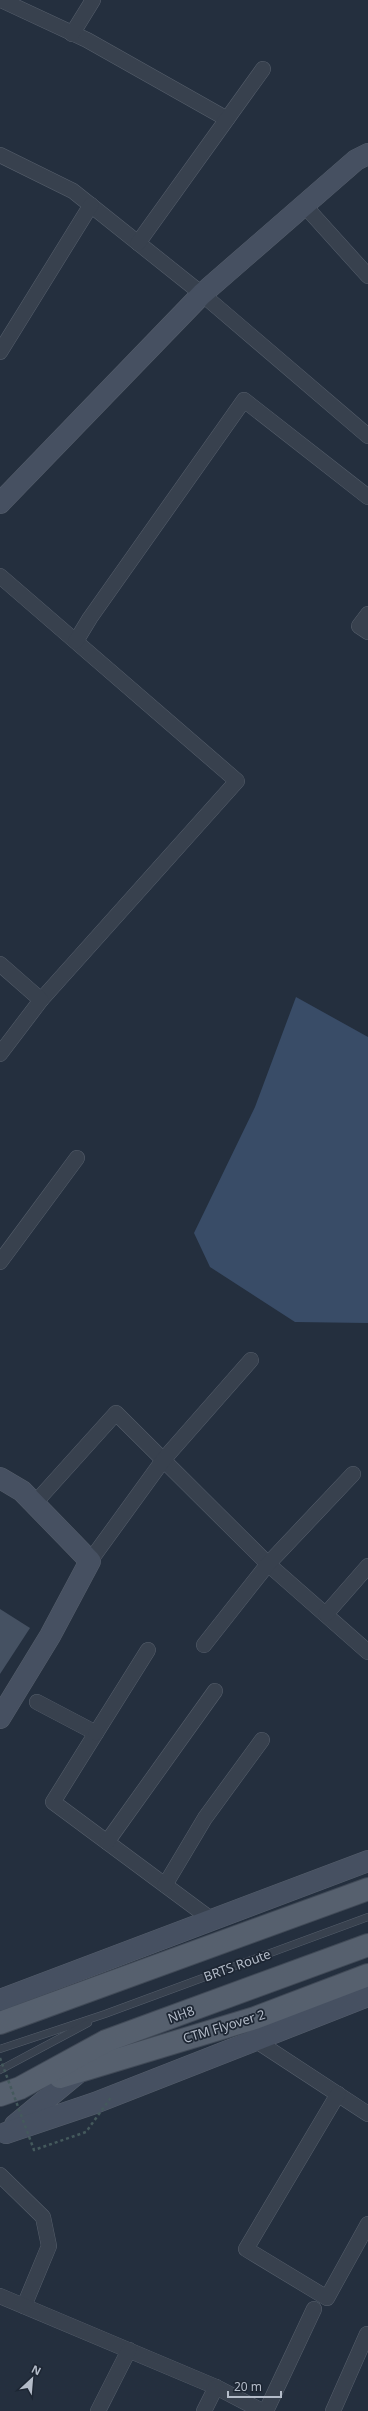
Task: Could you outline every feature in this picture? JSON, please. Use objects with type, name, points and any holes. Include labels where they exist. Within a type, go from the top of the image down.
[{"type":"main road","points":[[0,2023],[368,1889]]},
{"type":"main road","name":"NH8","points":[[0,2095],[20,2088],[106,2042],[368,1945]]},
{"type":"main road","name":"CTM Flyover 2","points":[[20,2088],[79,2072],[255,2018],[368,1975]]},
{"type":"street","points":[[1,0],[72,34],[227,118]]},
{"type":"street","points":[[72,34],[93,0]]},
{"type":"street","points":[[138,243],[263,69]]},
{"type":"street","points":[[0,503],[202,294],[356,160],[368,154]]},
{"type":"street","points":[[0,155],[73,191],[202,294],[368,436]]},
{"type":"street","points":[[0,352],[91,205]]},
{"type":"street","points":[[304,205],[368,276]]},
{"type":"street","points":[[76,641],[90,618],[244,400],[368,497]]},
{"type":"street","points":[[0,576],[237,781],[41,1000],[0,1054]]},
{"type":"street","points":[[368,614],[359,626],[368,632]]},
{"type":"street","points":[[0,964],[41,1000]]},
{"type":"street","points":[[0,1262],[77,1158]]},
{"type":"street","points":[[0,1718],[50,1636],[90,1561],[164,1459],[252,1360]]},
{"type":"street","points":[[34,1504],[116,1413],[268,1564],[368,1652]]},
{"type":"street","points":[[204,1645],[268,1564],[353,1474]]},
{"type":"street","points":[[0,1478],[22,1491],[90,1561]]},
{"type":"street","points":[[326,1614],[368,1566]]},
{"type":"street","points":[[148,1650],[53,1802],[212,1920]]},
{"type":"street","points":[[107,1842],[215,1691]]},
{"type":"street","points":[[37,1702],[96,1733]]},
{"type":"street","points":[[165,1885],[205,1818],[262,1740]]},
{"type":"street","points":[[0,2000],[368,1861]]},
{"type":"street","points":[[3,2136],[112,2096],[368,1996]]},
{"type":"street","points":[[255,2040],[368,2114]]},
{"type":"street","points":[[3,2136],[79,2072]]},
{"type":"street","points":[[338,2094],[246,2250],[327,2298],[368,2224]]},
{"type":"street","points":[[0,2175],[43,2217],[49,2246],[24,2306]]},
{"type":"street","points":[[0,2296],[216,2387],[262,2411]]},
{"type":"street","points":[[266,2411],[314,2309]]},
{"type":"street","points":[[333,2411],[367,2334]]},
{"type":"street","points":[[98,2411],[128,2350]]},
{"type":"street","points":[[204,2411],[216,2387]]},
{"type":"lane","name":"BRTS Route","points":[[0,2049],[105,2014],[368,1917]]},
{"type":"lane","name":"BRTS Route","points":[[0,2070],[105,2014]]},
{"type":"path","points":[[0,2058],[34,2150],[86,2132],[112,2096]]},
{"type":"water","points":[[296,997],[368,1037],[368,1323],[295,1322],[210,1267],[194,1233],[255,1107]]},
{"type":"building","points":[[0,1609],[30,1628],[0,1674]]}]
